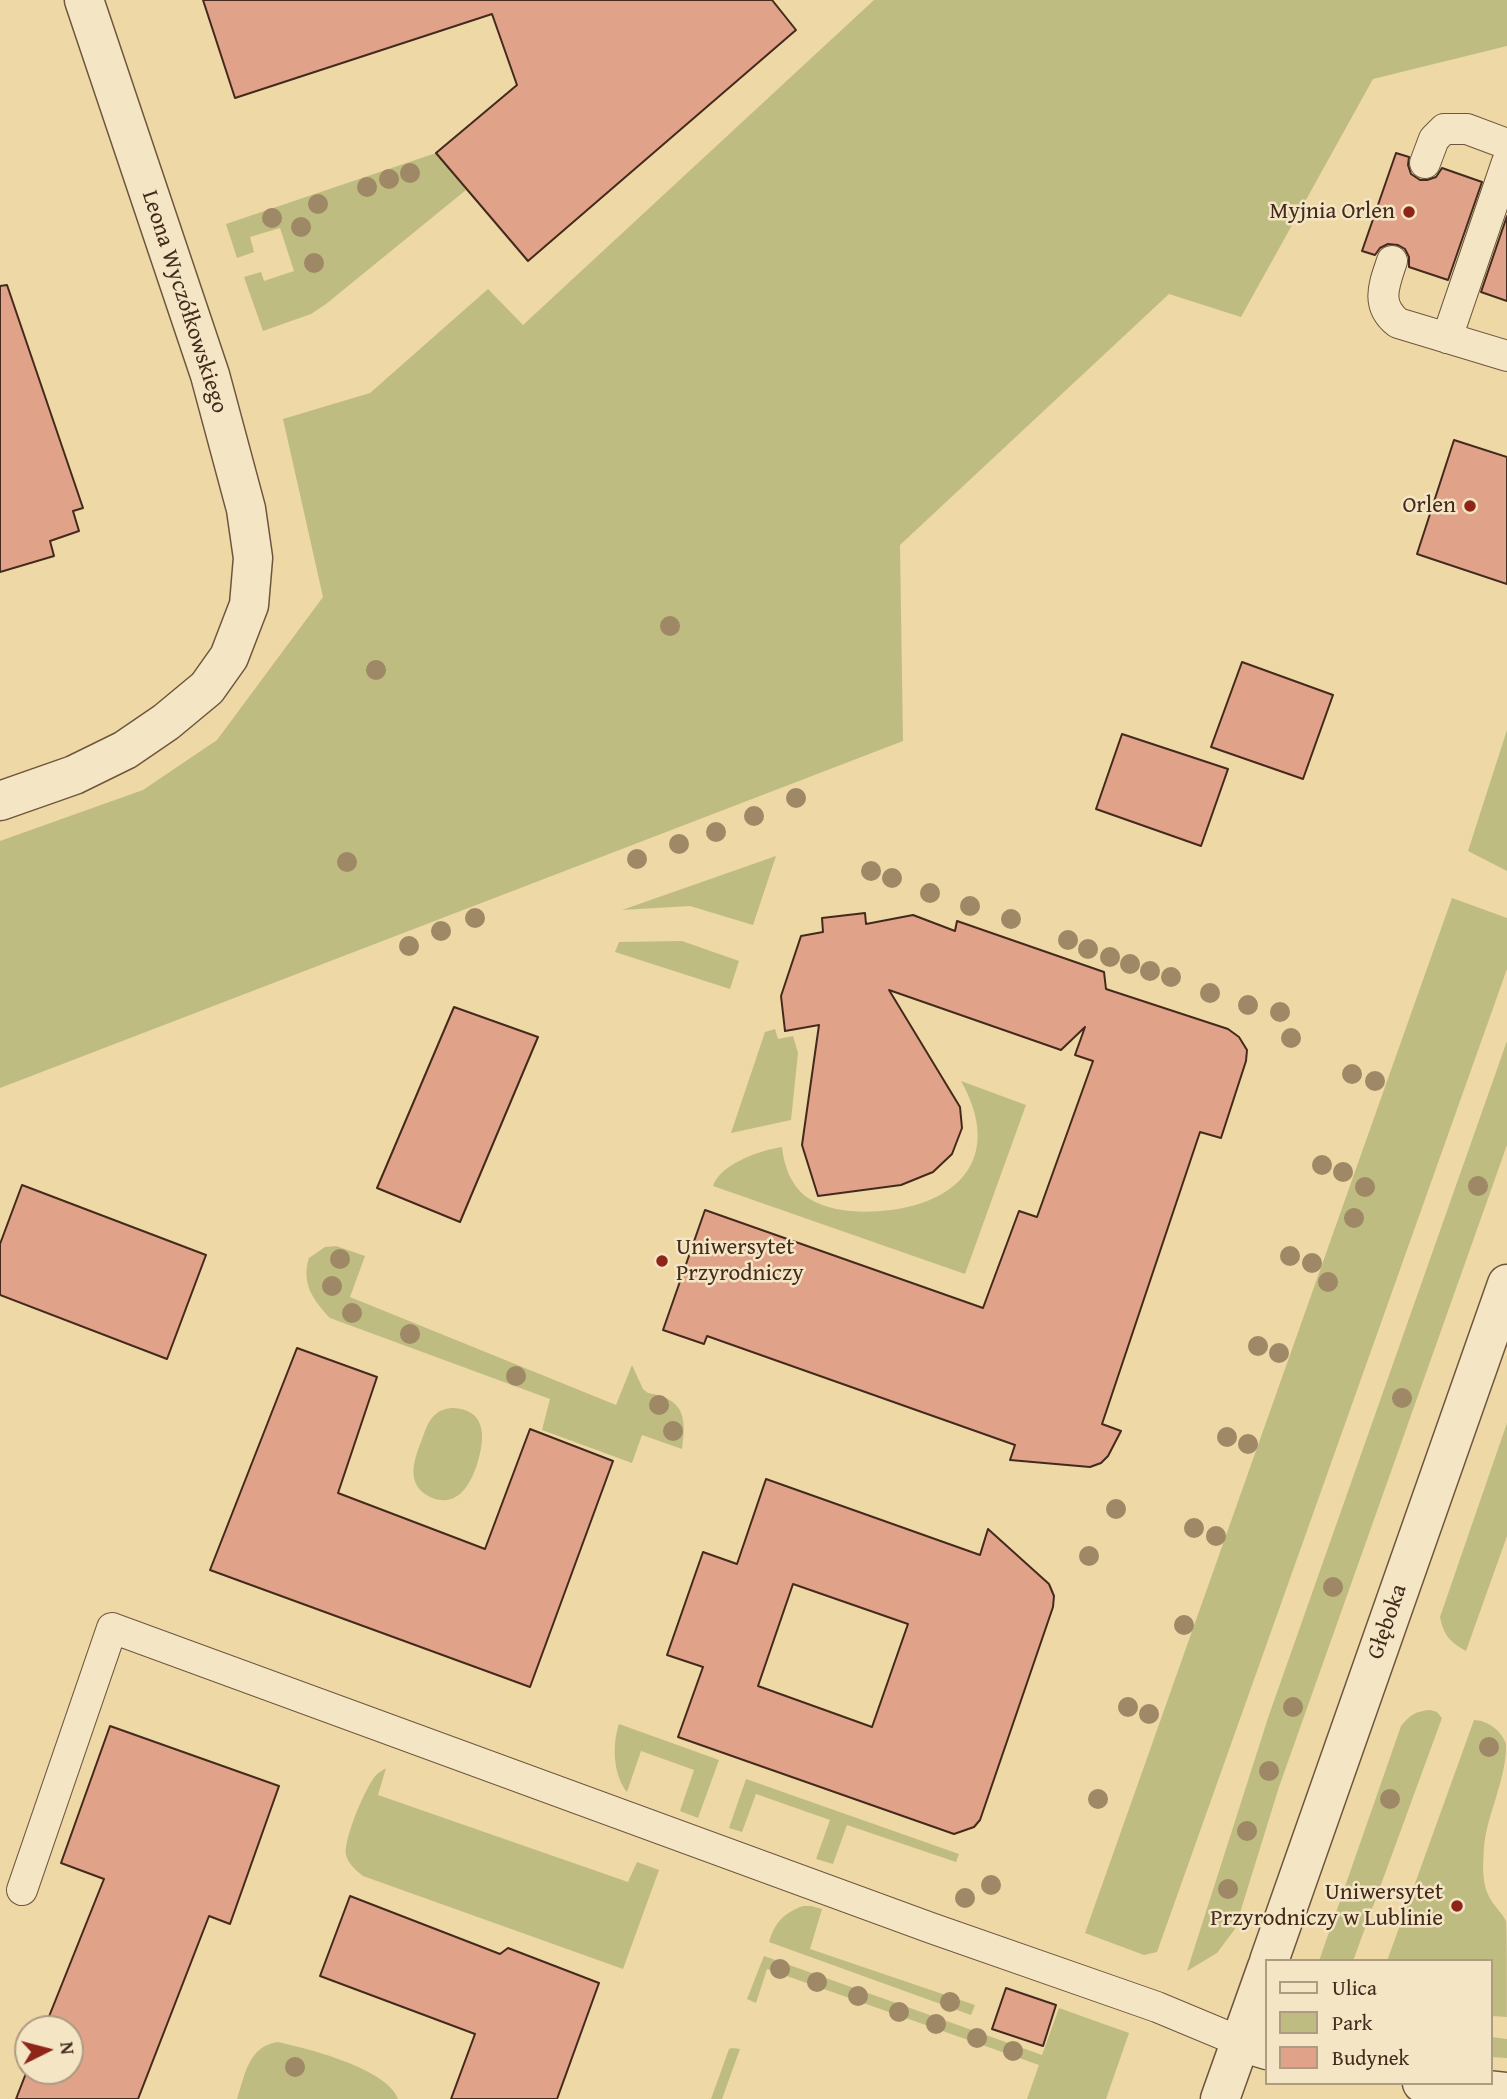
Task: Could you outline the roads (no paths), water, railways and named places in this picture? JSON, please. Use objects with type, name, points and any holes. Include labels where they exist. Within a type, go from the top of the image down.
[{"type":"street","name":"Leona Wyczółkowskiego","points":[[0,802],[74,775],[115,755],[166,722],[207,688],[215,677],[229,657],[249,605],[253,558],[246,509],[210,375],[85,3]]},
{"type":"street","name":"Głęboka","points":[[1270,1959],[1507,1284]]},
{"type":"street","points":[[1220,2099],[1254,2046],[1266,1973]]},
{"type":"street","points":[[1441,2085],[1507,2092]]},
{"type":"lane","points":[[1425,163],[1434,139],[1444,129],[1467,129],[1507,144]]},
{"type":"lane","points":[[1447,338],[1507,162]]},
{"type":"lane","points":[[1392,261],[1384,283],[1383,303],[1389,316],[1398,323],[1507,356]]},
{"type":"lane","points":[[22,1890],[113,1628],[918,1923],[1157,2007],[1254,2046]]},
{"type":"place","name":"Myjnia Orlen","points":[[1409,212]]},
{"type":"place","name":"Orlen","points":[[1470,506]]},
{"type":"place","name":"Uniwersytet Przyrodniczy","points":[[662,1261]]},
{"type":"place","name":"Uniwersytet Przyrodniczy w Lublinie","points":[[1457,1906]]}]
